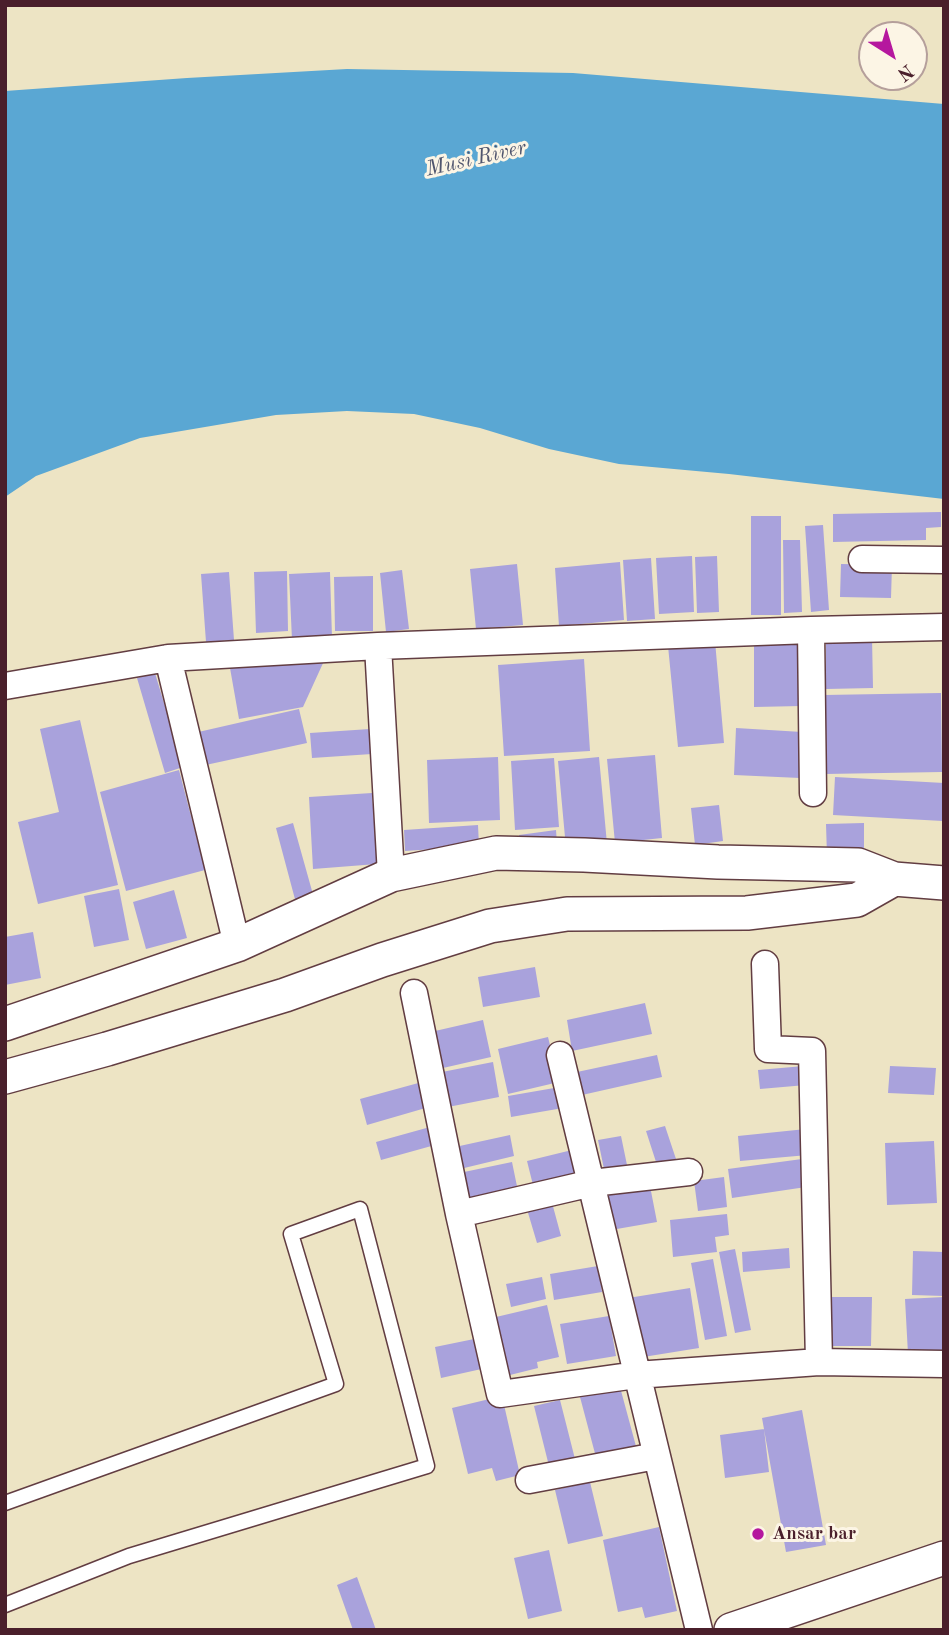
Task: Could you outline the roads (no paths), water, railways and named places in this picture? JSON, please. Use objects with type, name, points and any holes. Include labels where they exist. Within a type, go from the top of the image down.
[{"type":"street","points":[[862,559],[944,560]]},
{"type":"street","points":[[5,686],[168,658],[378,646],[944,627]]},
{"type":"street","points":[[811,630],[813,793]]},
{"type":"street","points":[[378,646],[391,875]]},
{"type":"street","points":[[168,658],[237,945]]},
{"type":"street","points":[[5,1024],[237,945],[391,875],[496,853],[858,865],[894,879],[944,883]]},
{"type":"street","points":[[5,1077],[285,995],[382,960],[490,926],[567,914],[747,913],[816,905],[857,900],[894,879]]},
{"type":"street","points":[[765,964],[768,1049],[812,1051],[819,1362]]},
{"type":"street","points":[[414,993],[459,1214],[500,1394],[636,1376],[819,1362],[944,1364]]},
{"type":"street","points":[[560,1055],[699,1630]]},
{"type":"street","points":[[459,1214],[592,1183],[689,1172]]},
{"type":"street","points":[[529,1480],[656,1456]]},
{"type":"street","points":[[731,1630],[944,1558]]},
{"type":"lane","points":[[5,1503],[336,1384],[291,1234],[360,1209],[427,1466],[129,1556],[5,1605]]},
{"type":"water","name":"Musi River","points":[[347,69],[573,73],[944,104],[944,499],[619,464],[414,414],[347,411],[276,415],[140,438],[36,476],[5,497],[5,91]]},
{"type":"place","name":"Ansar bar","points":[[758,1534]]}]
